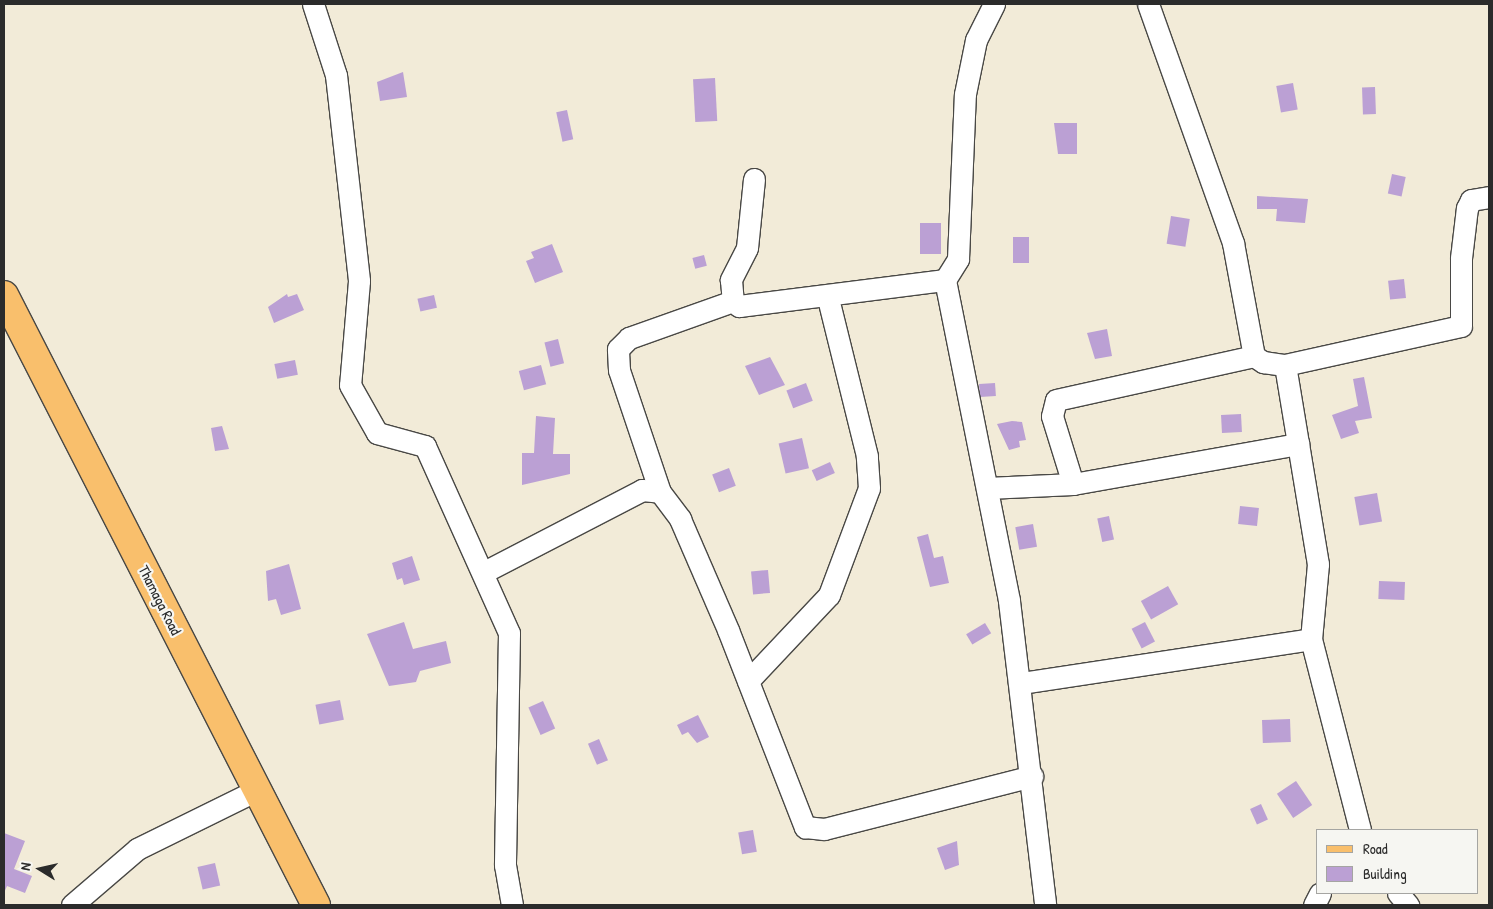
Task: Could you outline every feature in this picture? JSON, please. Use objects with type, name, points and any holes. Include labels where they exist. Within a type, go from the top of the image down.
[{"type":"main road","name":"Thamaga Road","points":[[4,295],[316,905]]},
{"type":"street","points":[[313,4],[336,74],[360,281],[350,385],[377,432],[425,446],[484,572],[508,632],[510,652],[505,800],[505,865],[512,905]]},
{"type":"street","points":[[994,4],[976,40],[965,94],[958,259],[945,280],[987,488],[1021,683],[1045,905]]},
{"type":"street","points":[[1148,4],[1233,243],[1254,356],[1263,362],[1285,365],[1461,326],[1461,258],[1467,208],[1471,200],[1489,197]]},
{"type":"street","points":[[754,179],[748,241],[731,280],[733,301],[739,306],[828,298],[945,280]]},
{"type":"street","points":[[748,681],[829,595],[869,488],[867,456],[828,298]]},
{"type":"street","points":[[733,301],[629,338],[618,349],[619,370],[660,492],[680,519],[748,681],[805,827],[824,829],[1032,776]]},
{"type":"street","points":[[1073,484],[1052,416],[1056,400],[1254,356]]},
{"type":"street","points":[[1285,365],[1318,564],[1311,639],[1354,825]]},
{"type":"street","points":[[987,488],[1073,484],[1298,444]]},
{"type":"street","points":[[484,572],[642,490],[660,492]]},
{"type":"street","points":[[1021,683],[1311,639]]},
{"type":"street","points":[[72,905],[137,849],[257,790]]},
{"type":"street","points":[[1399,894],[1408,905]]},
{"type":"building","points":[[403,72],[407,97],[380,101],[377,82]]},
{"type":"building","points":[[715,78],[717,121],[695,122],[693,79]]},
{"type":"building","points":[[1293,83],[1298,110],[1281,113],[1276,86]]},
{"type":"building","points":[[1362,87],[1375,87],[1376,114],[1363,114]]},
{"type":"building","points":[[567,110],[573,139],[562,142],[556,112]]},
{"type":"building","points":[[1054,123],[1077,123],[1077,154],[1058,154]]},
{"type":"building","points":[[1392,174],[1406,177],[1402,196],[1388,194]]},
{"type":"building","points":[[1257,196],[1308,199],[1305,223],[1276,221],[1277,209],[1257,209]]},
{"type":"building","points":[[1171,216],[1190,219],[1185,247],[1167,244]]},
{"type":"building","points":[[920,223],[941,223],[941,254],[920,254]]},
{"type":"building","points":[[1013,237],[1029,237],[1029,263],[1013,263]]},
{"type":"building","points":[[552,244],[563,272],[535,283],[526,261],[534,258],[531,252]]},
{"type":"building","points":[[704,255],[707,266],[695,269],[692,258]]},
{"type":"building","points":[[1404,279],[1406,298],[1390,300],[1388,281]]},
{"type":"building","points":[[287,294],[288,297],[297,294],[304,310],[274,323],[268,307]]},
{"type":"building","points":[[434,295],[437,308],[420,311],[417,299]]},
{"type":"building","points":[[1107,329],[1112,356],[1095,359],[1087,333]]},
{"type":"building","points":[[558,339],[564,363],[550,367],[544,342]]},
{"type":"building","points":[[770,357],[785,385],[759,395],[745,366]]},
{"type":"building","points":[[295,360],[298,375],[277,379],[274,364]]},
{"type":"building","points":[[541,365],[546,384],[524,390],[519,371]]},
{"type":"building","points":[[1364,377],[1372,418],[1355,421],[1359,433],[1341,439],[1332,415],[1358,406],[1353,379]]},
{"type":"building","points":[[806,383],[813,401],[793,408],[786,391]]},
{"type":"building","points":[[995,383],[996,396],[980,397],[979,384]]},
{"type":"building","points":[[1241,414],[1242,432],[1222,433],[1221,415]]},
{"type":"building","points":[[536,416],[555,418],[553,454],[570,454],[570,474],[522,485],[522,453],[534,453]]},
{"type":"building","points":[[1012,421],[1022,422],[1026,440],[1019,441],[1020,447],[1009,450],[997,424]]},
{"type":"building","points":[[222,426],[229,449],[215,451],[211,428]]},
{"type":"building","points":[[802,438],[809,468],[786,474],[779,443]]},
{"type":"building","points":[[830,462],[835,473],[817,481],[812,470]]},
{"type":"building","points":[[729,468],[736,486],[719,492],[712,474]]},
{"type":"building","points":[[1377,493],[1382,522],[1359,526],[1354,497]]},
{"type":"building","points":[[1240,506],[1259,508],[1257,526],[1238,524]]},
{"type":"building","points":[[1109,516],[1114,539],[1102,542],[1097,518]]},
{"type":"building","points":[[1033,524],[1037,547],[1019,550],[1015,527]]},
{"type":"building","points":[[928,534],[934,558],[943,556],[949,583],[930,587],[917,537]]},
{"type":"building","points":[[412,556],[420,580],[404,585],[402,578],[397,580],[392,563]]},
{"type":"building","points":[[289,564],[301,609],[281,615],[276,599],[268,601],[266,571]]},
{"type":"building","points":[[768,570],[770,593],[753,594],[751,571]]},
{"type":"building","points":[[1379,581],[1405,582],[1404,600],[1378,599]]},
{"type":"building","points":[[1168,586],[1178,604],[1151,619],[1141,601]]},
{"type":"building","points":[[404,622],[413,649],[446,641],[451,663],[420,671],[416,682],[389,686],[367,634]]},
{"type":"building","points":[[1145,622],[1155,642],[1142,648],[1132,629]]},
{"type":"building","points":[[985,623],[991,633],[972,645],[966,634]]},
{"type":"building","points":[[340,700],[344,720],[319,724],[315,705]]},
{"type":"building","points":[[543,701],[555,728],[541,735],[528,708]]},
{"type":"building","points":[[698,715],[709,737],[697,743],[688,732],[682,735],[677,725]]},
{"type":"building","points":[[1290,719],[1291,742],[1263,743],[1262,720]]},
{"type":"building","points":[[599,739],[608,760],[597,765],[588,744]]},
{"type":"building","points":[[1296,781],[1312,805],[1293,818],[1277,794]]},
{"type":"building","points":[[1261,804],[1268,820],[1257,824],[1250,809]]},
{"type":"building","points":[[753,830],[757,852],[742,854],[738,833]]},
{"type":"building","points":[[4,833],[25,841],[14,869],[32,876],[25,893],[7,886],[4,893]]},
{"type":"building","points":[[957,841],[959,865],[945,870],[937,848]]},
{"type":"building","points":[[215,863],[220,885],[203,889],[197,867]]}]
